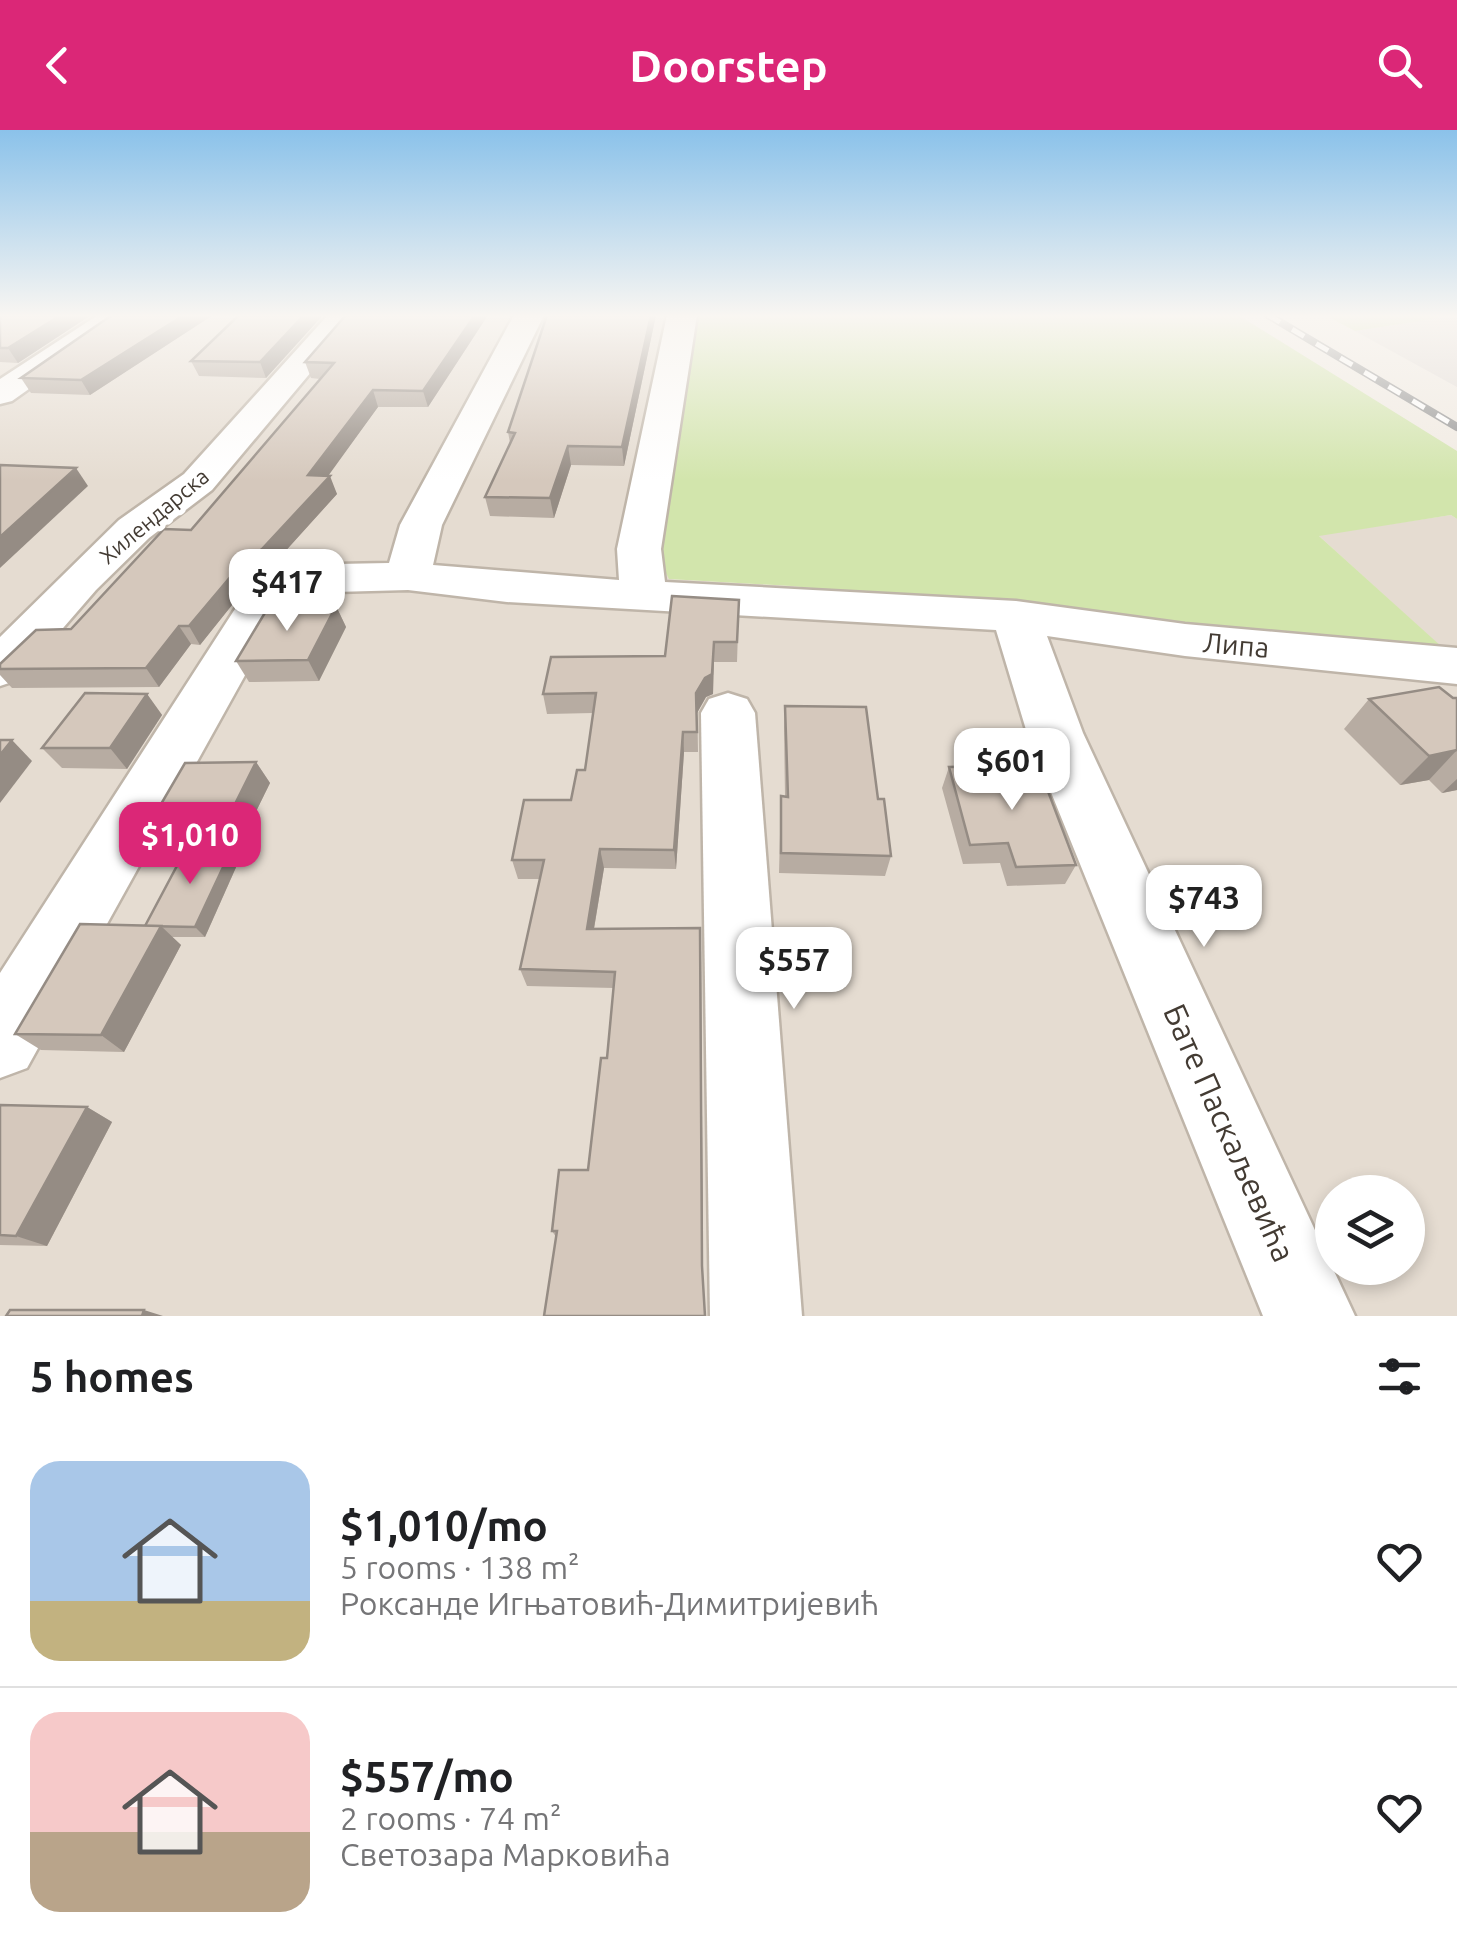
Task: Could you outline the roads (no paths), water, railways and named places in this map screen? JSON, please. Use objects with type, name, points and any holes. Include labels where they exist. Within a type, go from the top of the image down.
[{"type":"street","points":[[0,394],[35,370]]},
{"type":"street","name":"Хилендарска","points":[[0,668],[80,580],[134,530],[198,482],[296,370]]},
{"type":"street","points":[[408,576],[421,526],[501,370]]},
{"type":"street","points":[[643,593],[639,549],[672,370]]},
{"type":"street","name":"Липа","points":[[0,1041],[270,593],[286,580],[408,576],[490,587],[1016,616],[1185,640],[1457,666]]},
{"type":"street","name":"Бате Паскаљевића","points":[[1016,616],[1055,733],[1309,1316]]},
{"type":"street","points":[[728,714],[756,1316]]},
{"type":"railway","points":[[1361,370],[1457,427]]}]
